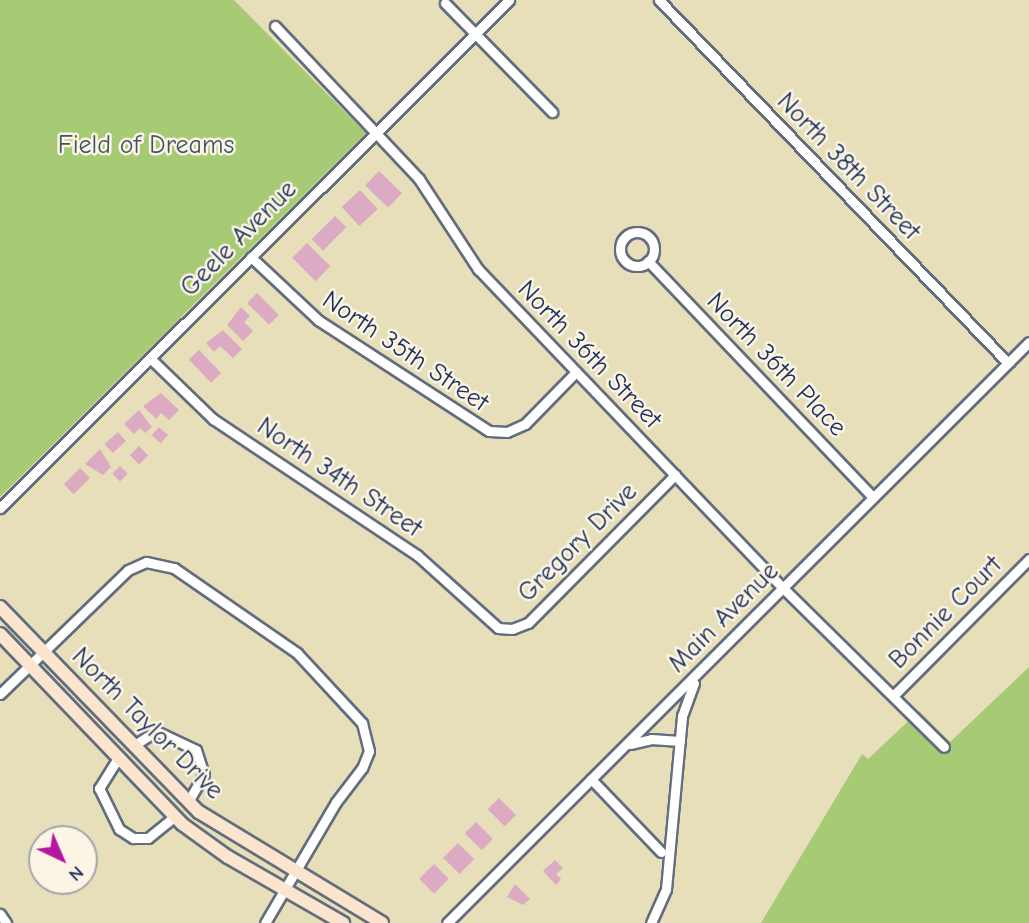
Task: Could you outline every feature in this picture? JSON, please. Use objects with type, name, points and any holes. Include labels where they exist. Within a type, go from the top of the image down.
[{"type":"main road","name":"North Taylor Drive","points":[[0,607],[188,802],[295,872],[382,923]]},
{"type":"main road","name":"North Taylor Drive","points":[[0,634],[174,817],[206,843],[343,923]]},
{"type":"street","name":"Geele Avenue","points":[[0,508],[509,0]]},
{"type":"street","name":"North 38th Street","points":[[659,0],[1008,363]]},
{"type":"street","points":[[445,4],[552,112]]},
{"type":"street","name":"North 36th Street","points":[[275,26],[419,179],[478,270],[783,588],[944,747]]},
{"type":"street","name":"North 35th Street","points":[[251,257],[318,320],[489,431],[508,432],[525,424],[576,372]]},
{"type":"street","name":"North 36th Place","points":[[648,261],[873,497]]},
{"type":"street","name":"Main Avenue","points":[[447,923],[1029,342]]},
{"type":"street","name":"North 34th Street","points":[[149,358],[213,419],[417,555],[490,624],[506,629]]},
{"type":"street","name":"Gregory Drive","points":[[506,629],[528,623],[675,475]]},
{"type":"street","name":"Bonnie Court","points":[[892,696],[1029,559]]},
{"type":"street","points":[[0,694],[128,570],[156,562],[174,568],[297,653],[362,723],[369,751],[362,768],[336,802],[265,923]]},
{"type":"street","points":[[650,923],[666,889],[686,701],[699,673]]},
{"type":"street","points":[[133,746],[156,731],[196,750],[204,774],[188,802]]},
{"type":"street","points":[[625,747],[651,739],[680,741]]},
{"type":"street","points":[[118,758],[99,788],[119,829],[133,838],[148,838],[174,817]]},
{"type":"street","points":[[591,779],[661,852]]},
{"type":"street","points":[[0,914],[6,923]]},
{"type":"green space","name":"Field of Dreams","points":[[0,0],[234,0],[366,133],[0,497]]},
{"type":"green space","points":[[1029,667],[1029,923],[761,923],[862,754],[868,759],[919,711],[950,742]]},
{"type":"building","points":[[379,171],[402,193],[388,208],[365,185]]},
{"type":"building","points":[[360,190],[378,209],[359,226],[342,207]]},
{"type":"building","points":[[335,216],[346,227],[323,251],[312,239]]},
{"type":"building","points":[[307,243],[330,266],[315,281],[292,258]]},
{"type":"building","points":[[257,293],[279,315],[269,325],[247,303]]},
{"type":"building","points":[[241,307],[250,316],[244,322],[253,331],[243,341],[227,325]]},
{"type":"building","points":[[223,330],[242,349],[233,358],[220,346],[214,352],[206,343]]},
{"type":"building","points":[[199,350],[221,373],[211,383],[189,360]]},
{"type":"building","points":[[161,393],[179,410],[169,420],[161,413],[156,419],[143,406]]},
{"type":"building","points":[[139,410],[152,427],[145,433],[140,428],[134,434],[124,424]]},
{"type":"building","points":[[159,427],[168,435],[161,443],[152,435]]},
{"type":"building","points":[[118,432],[126,441],[113,453],[105,444]]},
{"type":"building","points":[[139,446],[148,455],[139,464],[130,455]]},
{"type":"building","points":[[100,449],[111,467],[103,475],[85,464]]},
{"type":"building","points":[[120,466],[128,474],[120,482],[112,474]]},
{"type":"building","points":[[80,468],[90,478],[74,494],[64,484]]},
{"type":"building","points":[[499,798],[516,815],[505,826],[488,809]]},
{"type":"building","points":[[476,822],[493,839],[482,850],[465,833]]},
{"type":"building","points":[[458,843],[474,859],[459,874],[443,858]]},
{"type":"building","points":[[555,860],[563,868],[556,874],[561,879],[556,885],[543,871]]},
{"type":"building","points":[[434,864],[449,879],[434,894],[419,879]]},
{"type":"building","points":[[515,884],[530,899],[523,905],[507,897]]}]
